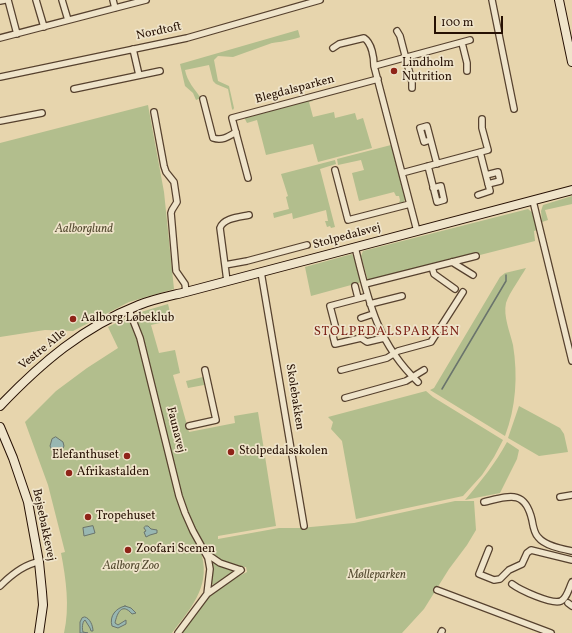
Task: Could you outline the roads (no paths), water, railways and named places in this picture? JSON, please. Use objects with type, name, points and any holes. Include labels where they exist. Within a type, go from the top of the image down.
[{"type":"street","points":[[0,1],[6,0],[17,34]]},
{"type":"street","points":[[36,0],[44,27]]},
{"type":"street","points":[[62,0],[68,20]]},
{"type":"street","points":[[113,0],[115,8]]},
{"type":"street","points":[[0,38],[146,0]]},
{"type":"street","name":"Nordtoft","points":[[0,77],[187,38],[320,0]]},
{"type":"street","points":[[492,0],[514,109]]},
{"type":"street","points":[[559,0],[569,30],[572,62]]},
{"type":"street","points":[[397,31],[400,36],[406,58],[412,88]]},
{"type":"street","points":[[333,48],[339,44],[364,38],[369,44],[417,231]]},
{"type":"street","points":[[374,66],[470,40]]},
{"type":"street","points":[[462,43],[467,63],[467,71]]},
{"type":"street","points":[[133,49],[139,75]]},
{"type":"street","points":[[74,89],[160,71]]},
{"type":"street","name":"Blegdalsparken","points":[[248,178],[232,118],[378,79]]},
{"type":"street","points":[[203,98],[213,138],[218,140],[224,139],[236,132]]},
{"type":"street","points":[[154,112],[160,137],[164,166],[166,172],[174,182],[177,202],[171,213],[176,271],[185,284],[186,292]]},
{"type":"street","points":[[0,121],[42,113]]},
{"type":"street","points":[[402,173],[488,150],[482,128],[482,119]]},
{"type":"street","points":[[430,140],[437,164]]},
{"type":"street","points":[[478,195],[490,191],[480,152]]},
{"type":"street","points":[[428,166],[434,188]]},
{"type":"street","points":[[335,170],[348,220],[410,204]]},
{"type":"street","points":[[486,175],[498,172],[500,181],[488,184]]},
{"type":"street","name":"Stolpedalsvej","points":[[129,310],[152,301],[572,190]]},
{"type":"street","points":[[533,200],[572,361]]},
{"type":"street","points":[[228,281],[220,228],[221,224],[248,215]]},
{"type":"street","points":[[225,265],[247,261],[307,245]]},
{"type":"street","points":[[355,247],[373,314],[384,338],[394,354],[418,382]]},
{"type":"street","points":[[365,284],[476,256]]},
{"type":"street","points":[[452,262],[473,275]]},
{"type":"street","points":[[432,267],[434,274],[455,289]]},
{"type":"street","name":"Skolebakken","points":[[261,272],[304,526]]},
{"type":"street","points":[[355,286],[358,298]]},
{"type":"street","points":[[341,370],[387,358],[398,351],[431,342],[463,292]]},
{"type":"street","points":[[368,296],[330,306],[336,329],[333,336],[335,344],[361,338],[367,342],[384,338]]},
{"type":"street","points":[[370,304],[402,296]]},
{"type":"street","name":"Vestre Alle","points":[[0,406],[35,370],[55,353],[94,327],[129,310]]},
{"type":"street","name":"Faunavej","points":[[129,310],[140,338],[179,496],[193,531],[206,554],[210,569],[207,594],[178,633]]},
{"type":"street","points":[[361,318],[373,314]]},
{"type":"street","points":[[189,426],[216,420],[205,370]]},
{"type":"street","points":[[345,398],[406,381],[424,370]]},
{"type":"street","name":"Bejsebakkevej","points":[[0,426],[28,502],[39,562],[43,605],[39,633]]},
{"type":"street","points":[[560,497],[572,494]]},
{"type":"street","points":[[484,502],[509,496],[517,497],[527,505],[538,538],[546,543],[572,551],[571,559],[531,550],[526,553],[522,564],[508,570],[500,579],[494,580],[479,574],[489,549]]},
{"type":"street","points":[[206,554],[220,563],[241,570],[207,594]]},
{"type":"street","points":[[0,586],[23,568],[39,562]]},
{"type":"street","points":[[512,584],[517,588],[553,602],[557,602],[565,598],[572,582]]},
{"type":"street","points":[[437,590],[551,633]]},
{"type":"water","points":[[56,437],[63,442],[64,446],[61,452],[57,454],[53,452],[50,446],[52,439]]},
{"type":"water","points":[[93,526],[95,533],[84,536],[83,528]]},
{"type":"water","points":[[146,526],[157,530],[157,533],[146,537],[144,532],[146,531],[144,528]]},
{"type":"water","points":[[125,606],[131,608],[136,613],[132,614],[125,609],[120,610],[115,623],[118,625],[126,620],[126,624],[118,628],[112,626],[112,616],[116,611]]},
{"type":"water","points":[[85,617],[91,622],[93,631],[91,631],[85,620],[82,627],[83,632],[88,633],[80,633],[80,622],[82,618]]},
{"type":"waterway","points":[[442,389],[506,281],[506,275]]},
{"type":"place","name":"Lindholm Nutrition","points":[[394,71]]},
{"type":"place","name":"Aalborg Løbeklub","points":[[73,319]]},
{"type":"place","name":"Stolpedalsskolen","points":[[231,452]]},
{"type":"place","name":"Elefanthuset","points":[[127,456]]},
{"type":"place","name":"Afrikastalden","points":[[69,473]]},
{"type":"place","name":"Tropehuset","points":[[88,517]]},
{"type":"place","name":"Zoofari Scenen","points":[[128,550]]},
{"type":"district","name":"STOLPEDALSPARKEN","points":[[387,333]]},
{"type":"park label","name":"Aalborglund","points":[[84,230]]},
{"type":"park label","name":"Aalborg Zoo","points":[[131,567]]},
{"type":"park label","name":"Mølleparken","points":[[377,576]]}]
